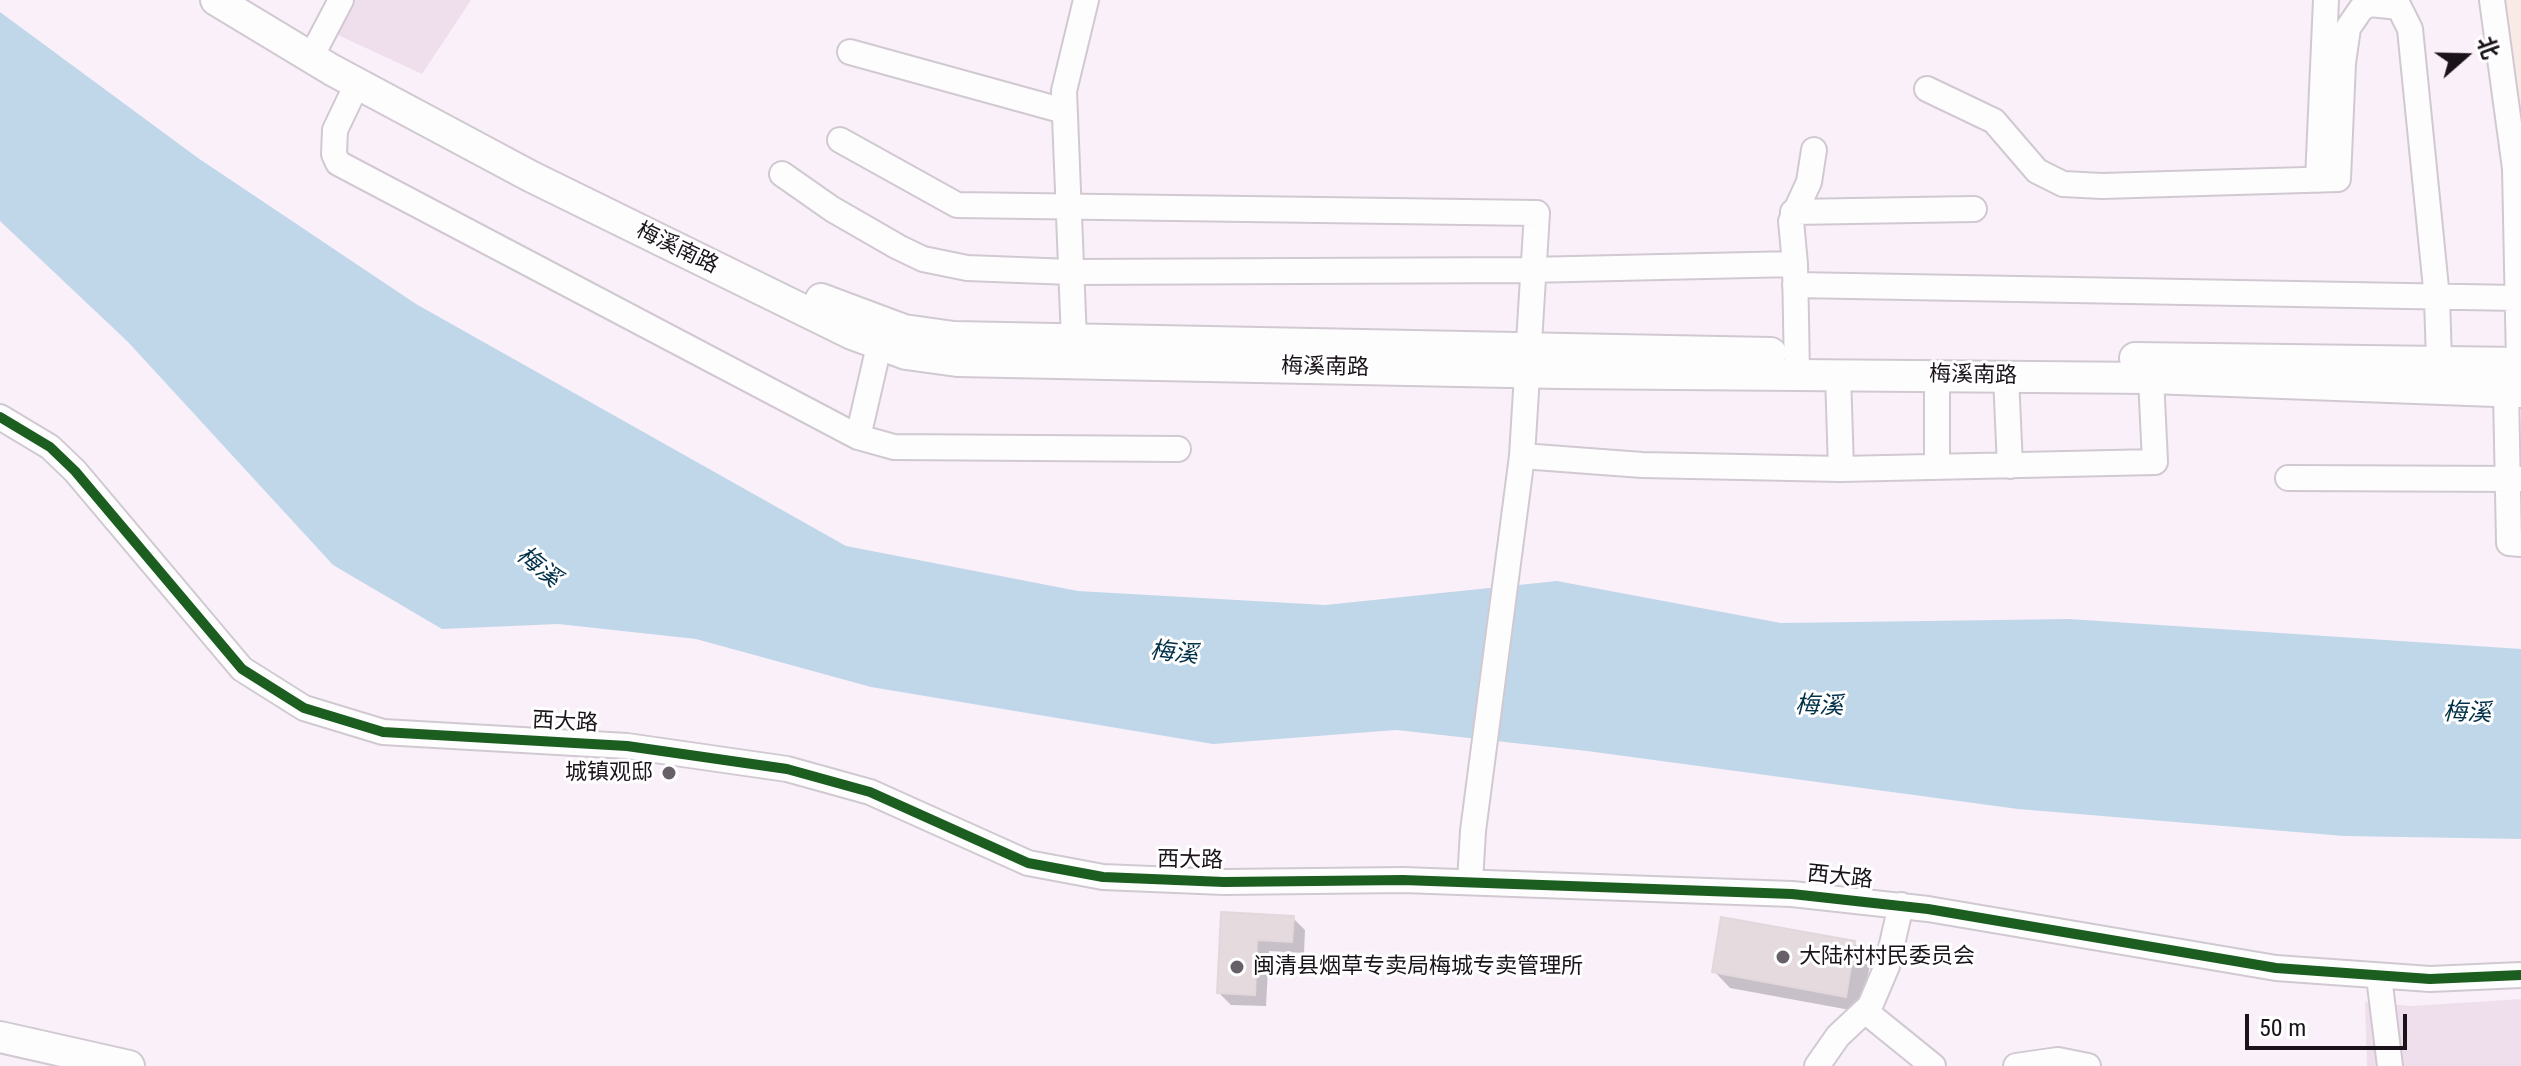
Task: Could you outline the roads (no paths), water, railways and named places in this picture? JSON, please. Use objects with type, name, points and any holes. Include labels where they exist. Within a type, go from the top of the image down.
[{"type":"main road","name":"梅溪南路","points":[[216,0],[314,52],[848,310],[920,333],[1529,361]]},
{"type":"main road","name":"梅溪南路","points":[[238,0],[357,84],[530,176],[879,346],[957,361],[1797,364],[2439,361],[2517,377]]},
{"type":"main road","name":"梅溪南路","points":[[1797,364],[1838,375],[2517,377]]},
{"type":"main road","points":[[0,1037],[129,1066]]},
{"type":"street","points":[[314,52],[341,0]]},
{"type":"street","points":[[1074,340],[1064,111],[1072,47],[1086,0]]},
{"type":"street","points":[[2318,180],[2326,0]]},
{"type":"street","points":[[2492,0],[2515,168],[2517,377],[2509,543],[2521,544]]},
{"type":"street","points":[[1927,89],[1994,121],[2037,171],[2063,184],[2338,179],[2343,63],[2348,28],[2361,9],[2370,4],[2399,7],[2410,29],[2437,298],[2439,361]]},
{"type":"street","points":[[850,52],[1064,111]]},
{"type":"street","points":[[357,84],[335,130],[334,154],[338,163],[858,437],[894,447],[1178,449]]},
{"type":"street","points":[[840,140],[957,205],[1537,213],[1522,456],[1473,831],[1470,882]]},
{"type":"street","points":[[1797,364],[1793,212],[1809,182],[1814,150]]},
{"type":"street","points":[[782,174],[862,228],[923,259],[967,268],[1071,272],[1534,269],[1795,274],[2437,298],[2518,298]]},
{"type":"street","points":[[1793,212],[1974,209]]},
{"type":"street","points":[[858,437],[879,346]]},
{"type":"street","points":[[1838,375],[1841,469]]},
{"type":"street","points":[[1937,376],[1937,467]]},
{"type":"street","points":[[2006,377],[2010,466]]},
{"type":"street","points":[[1522,456],[1610,464],[1841,469],[2155,462],[2151,378]]},
{"type":"street","name":"西大路","points":[[0,417],[50,447],[75,471],[242,669],[283,697],[333,719],[383,732],[627,746],[772,766],[870,792],[1028,863],[1090,876],[1224,882],[1470,882],[1731,890],[1901,905],[2250,964],[2379,977],[2521,975]]},
{"type":"street","points":[[2288,478],[2514,479]]},
{"type":"street","points":[[1817,1066],[1838,1036],[1865,1011],[1887,966],[1901,905]]},
{"type":"street","points":[[2379,977],[2390,1066]]},
{"type":"street","points":[[1865,1011],[1933,1066]]},
{"type":"street","points":[[2016,1066],[2058,1060],[2088,1066]]},
{"type":"water","name":"梅溪","points":[[0,12],[198,158],[416,304],[846,546],[1078,591],[1325,605],[1557,581],[1781,623],[2069,619],[2521,649],[2521,839],[2344,836],[2018,809],[1587,751],[1396,730],[1213,744],[871,687],[696,639],[558,624],[442,629],[333,565],[128,342],[0,221]]},
{"type":"place","name":"城镇观邸","points":[[669,773]]},
{"type":"place","name":"大陆村村民委员会","points":[[1783,957]]},
{"type":"place","name":"闽清县烟草专卖局梅城专卖管理所","points":[[1237,967]]}]
